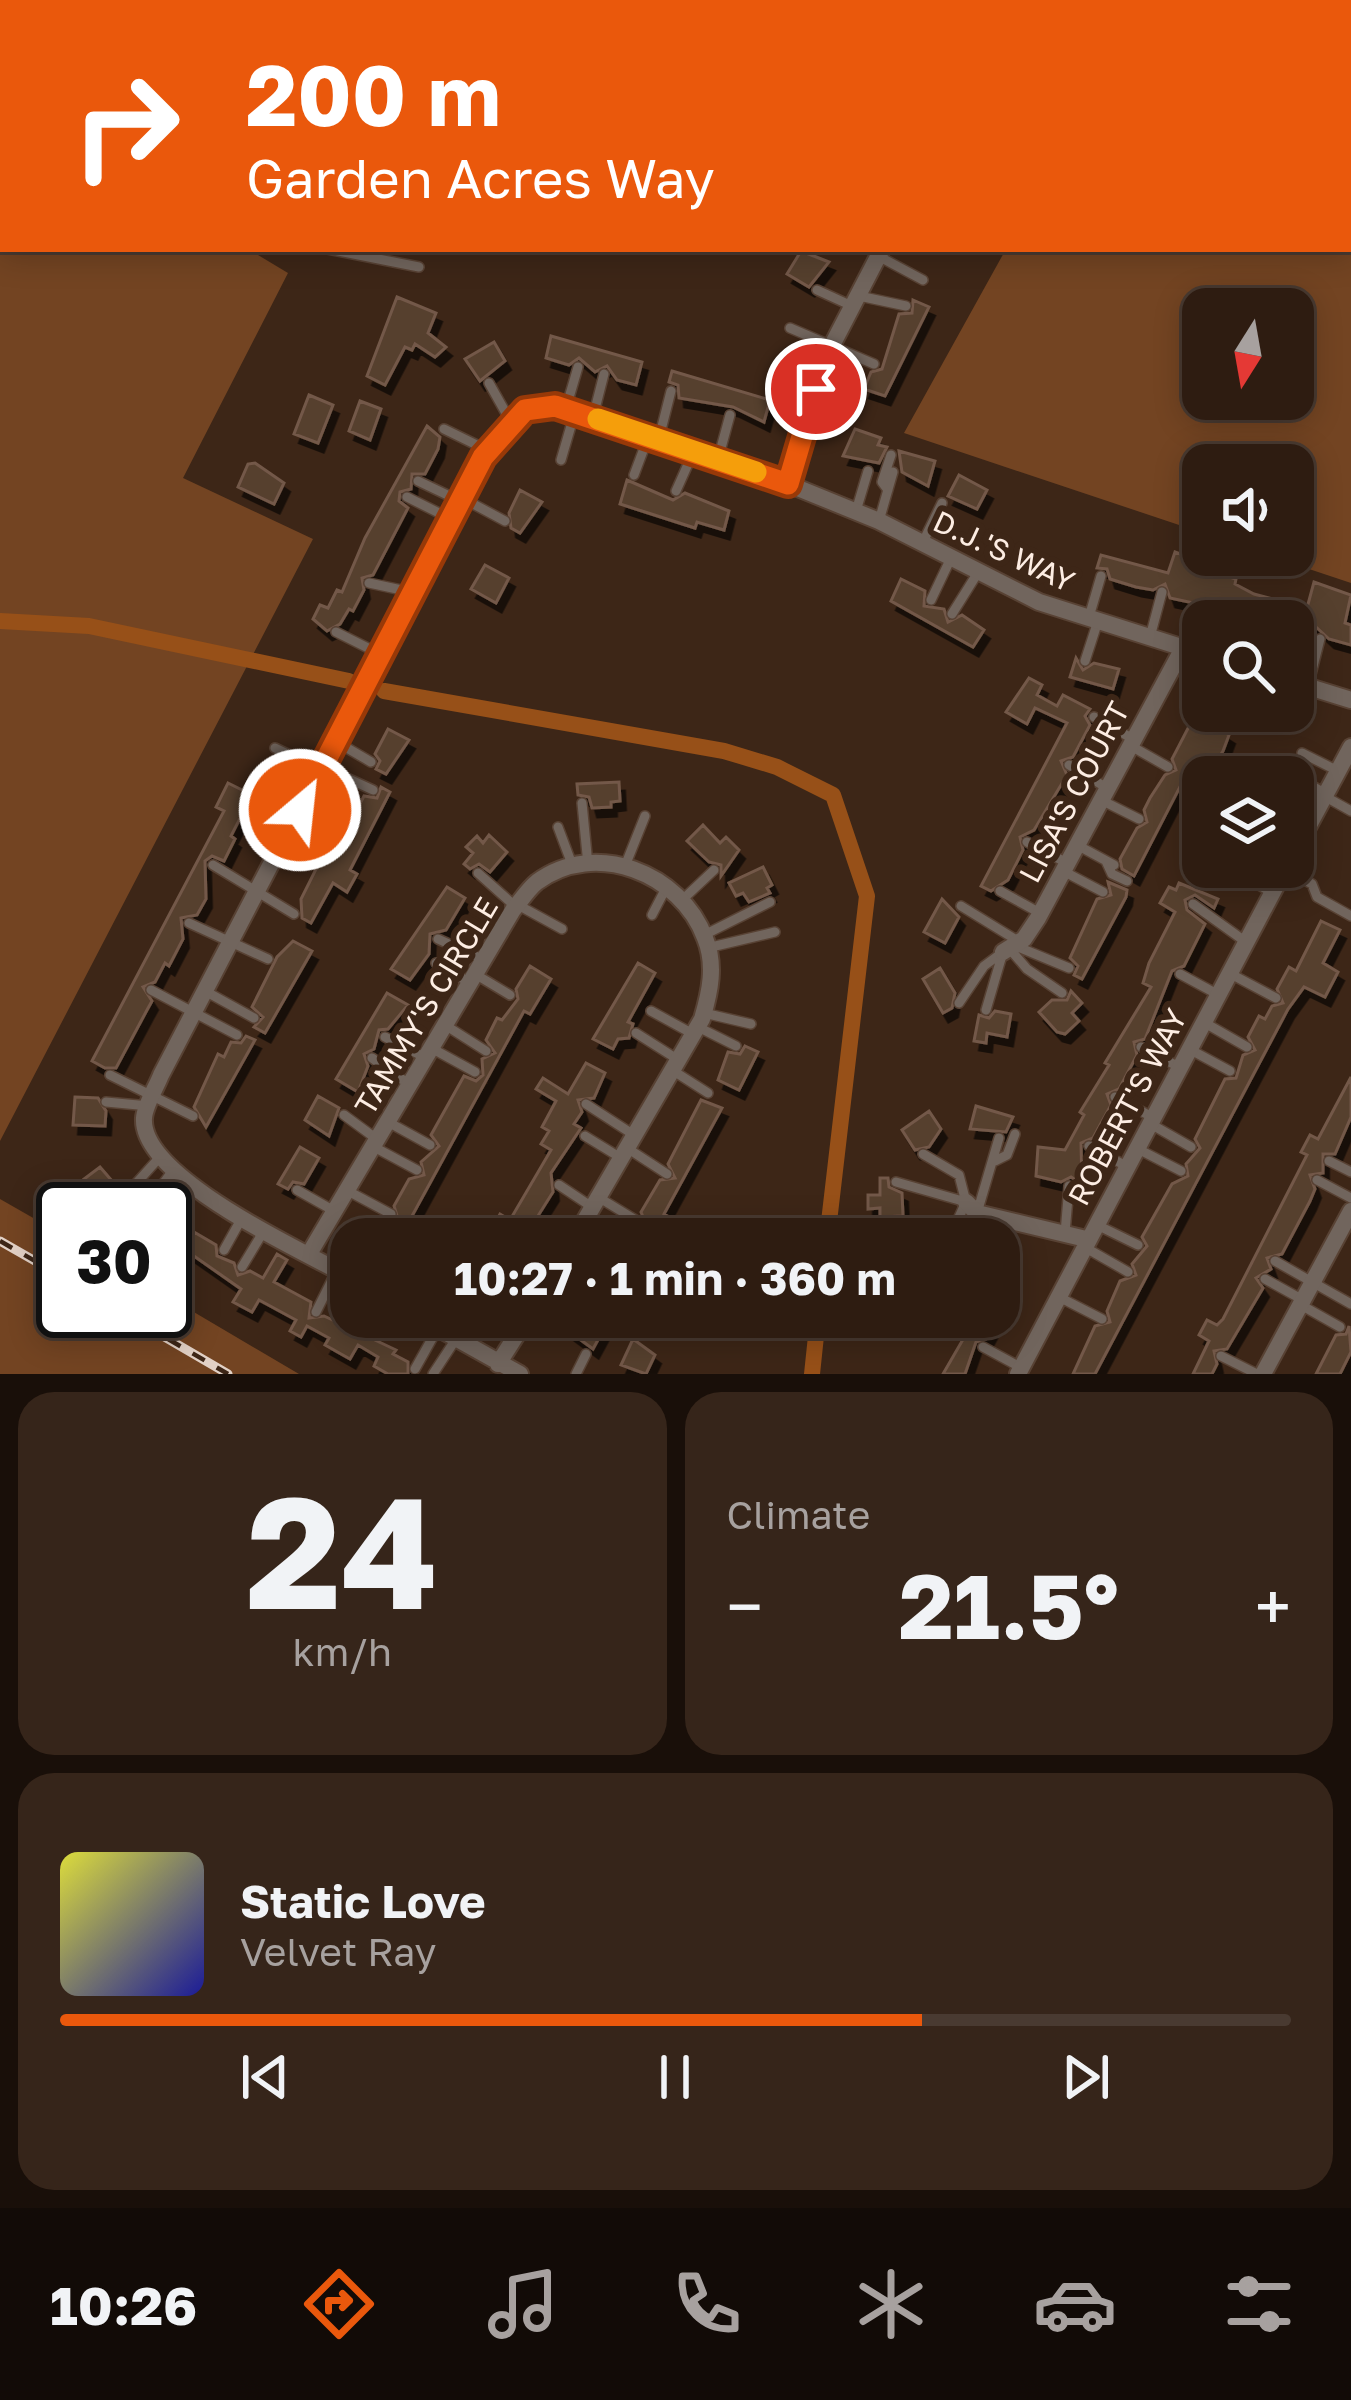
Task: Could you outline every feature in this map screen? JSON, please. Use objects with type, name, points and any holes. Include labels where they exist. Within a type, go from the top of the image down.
[{"type":"street","points":[[788,484],[832,345],[880,253]]},
{"type":"street","points":[[330,1266],[165,1165],[149,1144],[144,1118],[192,1016],[488,451],[525,410],[578,413]]},
{"type":"street","name":"D.J.'S WAY","points":[[578,413],[788,484],[879,521],[976,574],[1093,620],[1182,648]]},
{"type":"street","name":"LISA'S COURT","points":[[1011,947],[1040,913],[1182,650]]},
{"type":"street","points":[[1314,689],[1351,700]]},
{"type":"street","name":"ROBERT'S WAY","points":[[1314,814],[1351,747]]},
{"type":"street","points":[[580,866],[625,866],[650,874],[666,888],[681,902],[705,941],[712,985],[698,1025],[586,1218]]},
{"type":"street","name":"TAMMY'S CIRCLE","points":[[309,1254],[517,906],[537,882],[580,866]]},
{"type":"street","name":"ROBERT'S WAY","points":[[1019,1372],[1275,888]]},
{"type":"street","points":[[977,1210],[1088,1236]]},
{"type":"street","points":[[1260,1374],[1351,1211]]},
{"type":"street","points":[[498,1364],[515,1338]]},
{"type":"street","points":[[456,1339],[520,1374]]},
{"type":"lane","points":[[343,252],[418,267]]},
{"type":"lane","points":[[880,253],[922,280]]},
{"type":"lane","points":[[817,290],[855,301],[906,306]]},
{"type":"lane","points":[[790,328],[874,364]]},
{"type":"lane","points":[[578,367],[578,413]]},
{"type":"lane","points":[[561,460],[578,413],[604,374]]},
{"type":"lane","points":[[488,383],[511,422]]},
{"type":"lane","points":[[634,475],[671,391]]},
{"type":"lane","points":[[718,459],[730,415]]},
{"type":"lane","points":[[443,429],[488,451]]},
{"type":"lane","points":[[676,491],[694,450]]},
{"type":"lane","points":[[888,490],[882,482],[891,455]]},
{"type":"lane","points":[[856,511],[868,471]]},
{"type":"lane","points":[[879,521],[893,472]]},
{"type":"lane","points":[[418,481],[505,521]]},
{"type":"lane","points":[[407,497],[451,519]]},
{"type":"lane","points":[[922,543],[942,503]]},
{"type":"lane","points":[[931,600],[952,558]]},
{"type":"lane","points":[[952,614],[976,574]]},
{"type":"lane","points":[[1085,661],[1101,576]]},
{"type":"lane","points":[[369,583],[413,592]]},
{"type":"lane","points":[[1150,638],[1162,592]]},
{"type":"lane","points":[[336,632],[380,654]]},
{"type":"lane","points":[[1314,653],[1320,639]]},
{"type":"lane","points":[[1094,717],[1168,767]]},
{"type":"lane","points":[[335,741],[371,762]]},
{"type":"lane","points":[[275,748],[373,790]]},
{"type":"lane","points":[[1302,753],[1338,771]]},
{"type":"lane","points":[[1069,765],[1139,819]]},
{"type":"lane","points":[[1314,788],[1351,811]]},
{"type":"lane","points":[[580,866],[582,803]]},
{"type":"lane","points":[[300,810],[336,827]]},
{"type":"lane","points":[[625,866],[645,816]]},
{"type":"lane","points":[[558,827],[580,866]]},
{"type":"lane","points":[[1027,842],[1103,892]]},
{"type":"lane","points":[[1077,845],[1110,862],[1112,874],[1126,881]]},
{"type":"lane","points":[[213,866],[294,914]]},
{"type":"lane","points":[[681,902],[714,870]]},
{"type":"lane","points":[[478,873],[517,906],[562,929]]},
{"type":"lane","points":[[652,915],[666,888]]},
{"type":"lane","points":[[1264,888],[1273,893]]},
{"type":"lane","points":[[1314,888],[1317,897],[1351,916]]},
{"type":"lane","points":[[1000,891],[1040,913]]},
{"type":"lane","points":[[705,941],[770,902]]},
{"type":"lane","points":[[1193,904],[1246,942]]},
{"type":"lane","points":[[961,906],[1011,947],[1027,969],[1062,994]]},
{"type":"lane","points":[[189,923],[268,959]]},
{"type":"lane","points":[[705,941],[775,932]]},
{"type":"lane","points":[[438,939],[510,995]]},
{"type":"lane","points":[[1011,947],[1069,968]]},
{"type":"lane","points":[[959,1003],[984,966],[1011,947]]},
{"type":"lane","points":[[986,1010],[1011,947]]},
{"type":"lane","points":[[436,963],[476,972]]},
{"type":"lane","points":[[1229,973],[1276,998]]},
{"type":"lane","points":[[1180,974],[1218,994]]},
{"type":"lane","points":[[151,990],[192,1016],[237,1035]]},
{"type":"lane","points":[[205,991],[254,1018]]},
{"type":"lane","points":[[651,1011],[698,1025],[736,1046]]},
{"type":"lane","points":[[1203,1022],[1247,1047]]},
{"type":"lane","points":[[698,1025],[751,1024]]},
{"type":"lane","points":[[445,1025],[486,1051]]},
{"type":"lane","points":[[636,1034],[708,1093]]},
{"type":"lane","points":[[385,1037],[475,1072]]},
{"type":"lane","points":[[1142,1047],[1179,1067]]},
{"type":"lane","points":[[1189,1049],[1230,1071]]},
{"type":"lane","points":[[372,1058],[410,1084]]},
{"type":"lane","points":[[110,1075],[151,1100],[193,1116]]},
{"type":"lane","points":[[1115,1096],[1191,1147]]},
{"type":"lane","points":[[106,1102],[151,1100]]},
{"type":"lane","points":[[586,1105],[628,1147],[667,1174]]},
{"type":"lane","points":[[344,1115],[417,1170]]},
{"type":"lane","points":[[388,1122],[430,1145]]},
{"type":"lane","points":[[994,1161],[1007,1155],[1016,1134]]},
{"type":"lane","points":[[585,1136],[628,1147]]},
{"type":"lane","points":[[969,1218],[977,1210],[999,1138]]},
{"type":"lane","points":[[1089,1146],[1126,1166]]},
{"type":"lane","points":[[1136,1148],[1181,1171]]},
{"type":"lane","points":[[923,1154],[959,1175],[979,1218]]},
{"type":"lane","points":[[1329,1161],[1351,1172]]},
{"type":"lane","points":[[143,1182],[165,1165]]},
{"type":"lane","points":[[157,1182],[165,1165]]},
{"type":"lane","points":[[1317,1180],[1351,1198]]},
{"type":"lane","points":[[896,1182],[977,1210]]},
{"type":"lane","points":[[559,1184],[601,1218]]},
{"type":"lane","points":[[1065,1233],[1069,1186]]},
{"type":"lane","points":[[297,1190],[336,1212]]},
{"type":"lane","points":[[348,1191],[391,1214]]},
{"type":"lane","points":[[592,1208],[626,1218]]},
{"type":"lane","points":[[224,1250],[243,1216]]},
{"type":"lane","points":[[242,1267],[265,1229]]},
{"type":"lane","points":[[1088,1236],[1138,1245]]},
{"type":"lane","points":[[1088,1236],[1128,1272]]},
{"type":"lane","points":[[1275,1261],[1340,1327]]},
{"type":"lane","points":[[1265,1279],[1305,1296],[1351,1304]]},
{"type":"lane","points":[[316,1312],[330,1293]]},
{"type":"lane","points":[[1058,1296],[1102,1319]]},
{"type":"lane","points":[[415,1369],[432,1338]]},
{"type":"lane","points":[[434,1374],[456,1339]]},
{"type":"lane","points":[[983,1347],[1019,1372]]},
{"type":"lane","points":[[576,1374],[586,1354]]},
{"type":"lane","points":[[1221,1356],[1260,1374]]},
{"type":"shaded area","points":[[0,252],[253,252],[288,273],[183,478],[313,539],[0,1141]]},
{"type":"shaded area","points":[[1004,252],[1351,252],[1351,583],[1314,571],[1314,444],[1182,444],[1182,526],[904,433]]},
{"type":"shaded area","points":[[0,1199],[36,1220],[36,1338],[192,1338],[192,1311],[299,1374],[0,1374]]},
{"type":"building","points":[[800,252],[829,262],[809,287],[787,274]]},
{"type":"building","points":[[397,297],[436,313],[428,333],[446,347],[435,357],[415,344],[412,350],[405,347],[385,385],[367,376]]},
{"type":"building","points":[[913,300],[929,307],[885,396],[864,389],[871,372],[882,369],[899,314],[912,313]]},
{"type":"building","points":[[551,336],[642,362],[636,385],[617,380],[607,366],[595,372],[579,358],[569,365],[546,358]]},
{"type":"building","points":[[494,342],[505,361],[480,381],[465,359]]},
{"type":"building","points":[[672,371],[770,400],[764,422],[733,407],[679,398],[678,385],[669,382]]},
{"type":"building","points":[[309,395],[333,405],[318,443],[294,434]]},
{"type":"building","points":[[360,401],[381,409],[370,440],[349,431]]},
{"type":"building","points":[[427,426],[440,437],[438,449],[425,474],[412,474],[411,489],[400,492],[399,501],[408,508],[373,575],[362,578],[364,590],[353,611],[349,609],[340,624],[327,631],[313,619],[320,605],[328,608],[337,590],[342,592],[365,538]]},
{"type":"building","points":[[855,429],[881,438],[878,445],[887,447],[879,463],[843,456]]},
{"type":"building","points":[[899,451],[935,461],[928,486],[902,472]]},
{"type":"building","points":[[255,463],[284,483],[274,504],[238,487],[248,464]]},
{"type":"building","points":[[959,475],[987,490],[977,509],[948,496]]},
{"type":"building","points":[[627,480],[673,500],[685,493],[729,511],[724,530],[697,522],[695,528],[620,504]]},
{"type":"building","points":[[520,490],[542,502],[520,533],[511,528],[509,513]]},
{"type":"building","points":[[1175,552],[1182,555],[1182,576],[1226,576],[1254,594],[1277,600],[1182,601],[1170,598],[1165,584],[1153,590],[1136,587],[1110,579],[1107,569],[1097,568],[1101,555],[1168,573]]},
{"type":"building","points":[[485,565],[509,578],[496,603],[471,589]]},
{"type":"building","points":[[901,579],[925,591],[924,606],[944,609],[948,622],[962,615],[984,630],[973,647],[891,601]]},
{"type":"building","points":[[1314,582],[1351,595],[1345,623],[1351,625],[1351,645],[1329,639],[1314,625],[1314,600],[1309,600]]},
{"type":"building","points":[[1076,658],[1083,670],[1094,663],[1119,669],[1113,689],[1070,677]]},
{"type":"building","points":[[1029,678],[1042,685],[1037,695],[1057,706],[1063,695],[1090,709],[1085,716],[1090,725],[1073,757],[1061,761],[1067,775],[1034,830],[1020,837],[1023,850],[1008,880],[991,891],[981,886],[1067,723],[1035,708],[1027,724],[1006,712]]},
{"type":"building","points":[[388,729],[409,740],[386,774],[376,769],[380,761],[375,754]]},
{"type":"building","points":[[1186,732],[1229,735],[1220,756],[1182,756],[1182,783],[1134,876],[1122,869],[1120,859],[1137,828],[1147,822],[1144,810],[1150,798],[1165,775],[1176,770],[1172,759]]},
{"type":"building","points":[[619,782],[620,801],[611,802],[611,807],[592,808],[589,797],[578,795],[577,784]]},
{"type":"building","points":[[228,783],[252,795],[231,836],[235,839],[224,861],[212,856],[205,861],[206,899],[197,915],[181,918],[183,939],[169,966],[165,963],[155,982],[143,987],[152,1001],[116,1068],[105,1068],[92,1061],[224,811],[216,807]]},
{"type":"building","points":[[381,787],[390,792],[350,870],[357,874],[347,892],[333,883],[311,923],[302,918],[301,899],[333,835],[345,833],[364,796],[377,798]]},
{"type":"building","points":[[703,825],[720,843],[726,837],[739,850],[721,876],[721,865],[709,862],[687,841]]},
{"type":"building","points":[[489,835],[507,852],[490,872],[479,864],[470,869],[464,864],[473,853],[466,847],[477,836],[483,843]]},
{"type":"building","points":[[763,867],[772,885],[767,888],[770,893],[749,902],[743,893],[736,896],[729,883]]},
{"type":"building","points":[[1108,882],[1127,890],[1126,897],[1082,979],[1074,975],[1078,966],[1070,958],[1097,899],[1111,895]]},
{"type":"building","points":[[1179,883],[1218,899],[1214,908],[1195,895],[1185,900],[1187,910],[1205,924],[1184,966],[1172,971],[1145,1039],[1134,1042],[1137,1055],[1119,1089],[1107,1094],[1111,1105],[1093,1138],[1081,1143],[1082,1184],[1071,1177],[1061,1182],[1036,1176],[1038,1147],[1065,1150],[1084,1115],[1080,1112],[1109,1065],[1105,1063],[1151,987],[1143,983],[1149,963],[1175,912],[1160,903],[1169,887],[1176,890]]},
{"type":"building","points":[[447,887],[465,898],[446,930],[430,934],[429,954],[410,980],[391,969]]},
{"type":"building","points":[[942,899],[959,917],[945,943],[924,932]]},
{"type":"building","points":[[1321,921],[1340,930],[1323,963],[1338,972],[1325,997],[1304,987],[1288,1009],[1095,1374],[1073,1374],[1095,1326],[1110,1322],[1107,1311],[1120,1281],[1136,1275],[1132,1264],[1147,1246],[1142,1237],[1172,1184],[1188,1176],[1186,1164],[1200,1148],[1195,1139],[1225,1079],[1236,1078],[1243,1055],[1255,1050],[1248,1037],[1259,1016],[1265,1019],[1272,1006],[1283,1003],[1277,989],[1289,967],[1296,971]]},
{"type":"building","points":[[293,941],[312,951],[265,1033],[254,1027],[263,1017],[252,1007],[277,957]]},
{"type":"building","points":[[638,963],[655,973],[628,1022],[633,1024],[629,1038],[618,1039],[613,1049],[593,1039]]},
{"type":"building","points":[[530,966],[551,979],[530,1014],[524,1011],[412,1216],[415,1218],[398,1218],[394,1206],[409,1179],[424,1175],[421,1162],[439,1146],[431,1135],[464,1076],[476,1081],[483,1075],[482,1059],[495,1053],[486,1040],[497,1018],[502,1020],[518,999],[516,989]]},
{"type":"building","points":[[940,968],[955,993],[952,1008],[943,1013],[923,979]]},
{"type":"building","points":[[1071,991],[1082,1003],[1072,1013],[1079,1021],[1065,1034],[1057,1032],[1039,1012],[1052,1000],[1067,1000]]},
{"type":"building","points":[[387,993],[408,1005],[388,1029],[379,1030],[374,1049],[364,1054],[368,1066],[358,1092],[336,1079]]},
{"type":"building","points":[[995,1011],[1011,1014],[1007,1037],[987,1033],[986,1043],[974,1041],[979,1015],[989,1018]]},
{"type":"building","points":[[246,1036],[255,1040],[206,1127],[194,1107],[218,1054],[224,1057],[231,1042],[241,1043]]},
{"type":"building","points":[[745,1046],[758,1052],[739,1090],[718,1080],[728,1052],[740,1054]]},
{"type":"building","points":[[586,1063],[605,1073],[594,1098],[578,1100],[582,1112],[574,1124],[581,1128],[551,1173],[553,1192],[537,1218],[511,1218],[551,1150],[541,1144],[549,1131],[542,1127],[556,1101],[536,1089],[543,1078],[568,1094]]},
{"type":"building","points":[[1351,1077],[1351,1117],[1335,1154],[1323,1154],[1323,1173],[1310,1175],[1315,1189],[1282,1254],[1267,1258],[1271,1269],[1256,1278],[1263,1288],[1227,1349],[1214,1351],[1217,1364],[1212,1374],[1193,1374],[1209,1341],[1199,1335],[1207,1320],[1217,1325],[1223,1319],[1307,1155],[1301,1152],[1310,1135],[1318,1139]]},
{"type":"building","points":[[318,1096],[339,1108],[329,1136],[305,1120]]},
{"type":"building","points":[[75,1097],[98,1098],[106,1111],[105,1126],[73,1125]]},
{"type":"building","points":[[701,1100],[722,1108],[664,1214],[670,1218],[644,1218],[641,1212],[660,1180],[675,1178],[668,1164]]},
{"type":"building","points":[[976,1106],[1013,1117],[1006,1132],[970,1129]]},
{"type":"building","points":[[929,1111],[941,1129],[929,1147],[915,1150],[902,1130]]},
{"type":"building","points":[[300,1147],[319,1158],[304,1184],[293,1182],[288,1189],[278,1184]]},
{"type":"building","points":[[100,1167],[113,1182],[86,1182],[84,1179]]},
{"type":"building","points":[[880,1178],[888,1178],[889,1187],[902,1193],[903,1216],[880,1217],[880,1208],[868,1209],[868,1195],[880,1195]]},
{"type":"building","points":[[194,1232],[216,1245],[217,1256],[234,1263],[238,1275],[250,1271],[263,1278],[277,1254],[287,1260],[274,1282],[311,1302],[309,1318],[330,1319],[330,1338],[371,1338],[396,1350],[393,1354],[408,1362],[408,1374],[388,1374],[374,1366],[378,1357],[358,1345],[350,1359],[325,1345],[329,1338],[307,1326],[301,1337],[290,1331],[296,1320],[259,1300],[252,1312],[233,1302],[241,1289],[192,1255]]},
{"type":"building","points":[[1349,1326],[1351,1352],[1340,1374],[1316,1374],[1336,1335],[1346,1334]]},
{"type":"building","points":[[578,1338],[599,1338],[593,1349]]},
{"type":"building","points":[[964,1338],[987,1338],[976,1342],[965,1374],[943,1374]]},
{"type":"building","points":[[633,1339],[655,1355],[646,1374],[621,1365]]},
{"type":"waterway","points":[[0,621],[89,626],[349,681]]},
{"type":"waterway","points":[[384,691],[724,751],[777,767],[833,795],[867,896],[829,1218]]},
{"type":"waterway","points":[[812,1374],[816,1338]]},
{"type":"railway","points":[[0,1241],[36,1262]]},
{"type":"railway","points":[[166,1338],[228,1374]]},
{"type":"slow traffic","points":[[598,419],[756,472]]},
{"type":"route","points":[[300,810],[483,457],[525,410],[555,406],[788,484],[816,389]]}]
